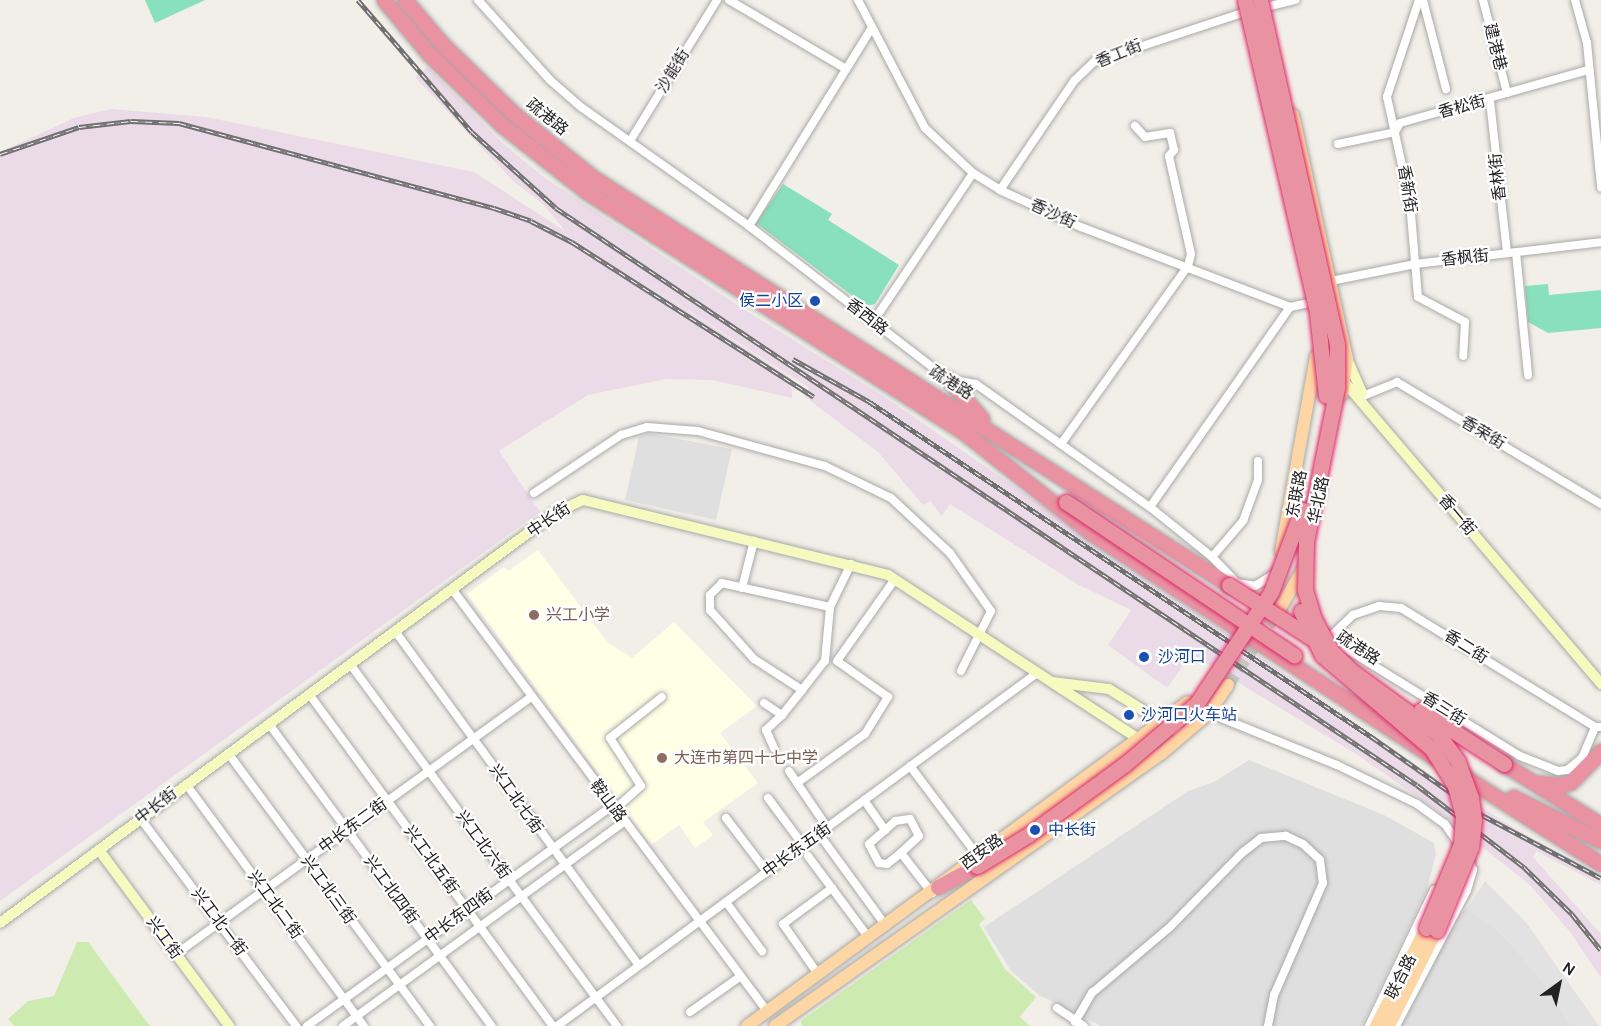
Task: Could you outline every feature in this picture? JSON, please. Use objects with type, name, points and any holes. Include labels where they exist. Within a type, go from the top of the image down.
[{"type":"highway","points":[[384,0],[429,54],[502,125],[587,192],[961,430],[1416,734]]},
{"type":"highway","name":"疏港路","points":[[405,0],[444,46],[513,113],[592,177],[992,430],[1533,782]]},
{"type":"highway","name":"东联路","points":[[1265,2],[1337,344],[1337,388],[1306,542],[1305,590],[1314,619],[1331,651],[1353,672],[1438,734],[1458,762],[1471,798],[1474,820],[1471,847],[1431,929]]},
{"type":"highway","name":"东联路","points":[[1242,4],[1322,343],[1327,387],[1297,541],[1297,597],[1311,639],[1322,655],[1360,691],[1416,734],[1447,768],[1463,814],[1461,844],[1431,929]]},
{"type":"highway","points":[[948,379],[992,430]]},
{"type":"highway","points":[[961,430],[1090,532],[1601,864]]},
{"type":"highway","points":[[935,890],[977,861],[1028,835],[1125,764],[1197,703],[1271,592],[1302,510]]},
{"type":"highway","points":[[1533,782],[1553,785],[1571,782],[1601,751]]},
{"type":"highway","points":[[1435,758],[1601,841]]},
{"type":"highway","points":[[1533,782],[1601,815]]},
{"type":"highway","points":[[1533,782],[1601,825]]},
{"type":"highway","points":[[1545,827],[1601,856]]},
{"type":"main road","name":"华北路","points":[[1265,2],[1335,298],[1347,359],[1308,556],[1299,580],[1278,612]]},
{"type":"main road","points":[[1242,4],[1309,303],[1316,344],[1312,397],[1276,573],[1261,598]]},
{"type":"main road","name":"西安路","points":[[977,861],[1194,697],[1213,673]]},
{"type":"main road","name":"西安路","points":[[779,1025],[1161,754],[1209,713],[1228,685]]},
{"type":"main road","points":[[747,1026],[935,890]]},
{"type":"main road","name":"联合路","points":[[1376,1026],[1431,929]]},
{"type":"main road","name":"联合路","points":[[1389,1026],[1431,929]]},
{"type":"main road","name":"鞍山路","points":[[767,1011],[779,1025]]},
{"type":"street","name":"香西路","points":[[478,0],[550,80],[630,141],[749,226],[948,379],[976,384],[1150,507],[1212,557],[1237,583],[1247,588],[1276,573]]},
{"type":"street","name":"沙能街","points":[[630,141],[717,0]]},
{"type":"street","points":[[729,0],[846,69]]},
{"type":"street","name":"香沙街","points":[[858,0],[925,128],[973,173],[1000,190],[1081,227],[1188,266],[1290,307]]},
{"type":"street","name":"香工街","points":[[1000,190],[1074,81],[1094,62],[1242,4],[1295,0]]},
{"type":"street","points":[[1421,0],[1446,89]]},
{"type":"street","name":"香新街","points":[[1421,0],[1387,97],[1410,202],[1418,297],[1465,321],[1463,356]]},
{"type":"street","name":"建港巷","points":[[1483,0],[1507,93]]},
{"type":"street","points":[[1575,0],[1589,70],[1599,141],[1601,187]]},
{"type":"street","points":[[749,226],[872,28]]},
{"type":"street","name":"香松街","points":[[1338,144],[1395,132],[1400,123],[1490,101],[1507,93],[1589,70]]},
{"type":"street","name":"香林街","points":[[1490,101],[1528,375]]},
{"type":"street","points":[[1061,444],[1188,266],[1191,254],[1169,156],[1174,150],[1170,133],[1145,137],[1135,126]]},
{"type":"street","points":[[873,322],[973,173]]},
{"type":"street","name":"香枫街","points":[[1331,281],[1415,264],[1601,242]]},
{"type":"street","points":[[1150,507],[1290,307],[1335,298]]},
{"type":"street","name":"香一街","points":[[1316,344],[1344,382],[1601,684]]},
{"type":"street","name":"香一街","points":[[1347,359],[1353,379],[1364,396],[1601,674]]},
{"type":"street","name":"香荣街","points":[[1364,396],[1397,382],[1601,504]]},
{"type":"street","points":[[534,493],[621,435],[647,427],[698,431],[774,450],[825,466],[891,498],[950,553],[991,611],[961,671]]},
{"type":"street","points":[[1212,557],[1244,521],[1258,480],[1258,461]]},
{"type":"street","name":"中长街","points":[[0,923],[566,505],[583,500],[851,564],[895,579],[1161,754]]},
{"type":"street","points":[[742,588],[754,541]]},
{"type":"street","points":[[774,748],[766,730],[782,715],[825,661],[830,607],[851,564]]},
{"type":"street","points":[[797,783],[865,734],[888,697],[837,661],[895,579]]},
{"type":"street","points":[[802,690],[754,659],[710,610],[710,595],[715,586],[722,583],[830,607]]},
{"type":"street","name":"鞍山路","points":[[452,589],[698,923],[767,1011]]},
{"type":"street","name":"香二街","points":[[1330,637],[1353,615],[1379,606],[1401,608],[1598,727]]},
{"type":"street","name":"香三街","points":[[1278,612],[1330,637],[1520,756],[1558,771],[1567,770],[1582,758],[1598,727]]},
{"type":"street","name":"兴工北七街","points":[[395,631],[474,738],[552,850],[639,966]]},
{"type":"street","name":"兴工北六街","points":[[350,664],[617,1026]]},
{"type":"street","name":"中长东五街","points":[[555,1026],[1037,673]]},
{"type":"street","points":[[1052,682],[1078,683],[1109,689],[1184,735]]},
{"type":"street","name":"兴工北五街","points":[[309,694],[555,1026]]},
{"type":"street","name":"中长东二街","points":[[176,954],[531,697]]},
{"type":"street","name":"中长东四街","points":[[307,1026],[641,786],[610,738],[662,697]]},
{"type":"street","points":[[764,703],[782,715]]},
{"type":"street","points":[[1148,714],[1172,713]]},
{"type":"street","points":[[1209,713],[1374,782],[1417,804],[1445,825],[1473,870],[1462,900],[1396,1026]]},
{"type":"street","name":"兴工北四街","points":[[269,724],[492,1026]]},
{"type":"street","name":"兴工北三街","points":[[228,753],[430,1026]]},
{"type":"street","points":[[910,766],[977,861]]},
{"type":"street","points":[[789,771],[827,827]]},
{"type":"street","name":"兴工北二街","points":[[186,784],[364,1026]]},
{"type":"street","points":[[768,798],[803,845]]},
{"type":"street","points":[[864,800],[885,830]]},
{"type":"street","name":"兴工北一街","points":[[140,818],[296,1026]]},
{"type":"street","points":[[726,818],[766,872]]},
{"type":"street","points":[[903,818],[910,819],[918,831],[914,843],[901,853],[887,864],[879,863],[870,851],[869,844],[903,818]]},
{"type":"street","name":"中长东四街","points":[[344,1026],[624,822]]},
{"type":"street","points":[[1369,1026],[1451,851],[1445,825]]},
{"type":"street","points":[[819,834],[886,926]]},
{"type":"street","points":[[1075,1022],[1092,993],[1169,928],[1242,853],[1262,838],[1286,836],[1303,844],[1320,860],[1323,883],[1274,995],[1268,1026]]},
{"type":"street","name":"兴工街","points":[[99,850],[229,1026]]},
{"type":"street","points":[[901,853],[935,890]]},
{"type":"street","points":[[808,856],[869,938]]},
{"type":"street","points":[[1435,889],[1450,887],[1460,892],[1462,900]]},
{"type":"street","points":[[818,974],[783,924],[832,888]]},
{"type":"street","points":[[726,902],[762,951]]},
{"type":"street","points":[[690,1012],[741,976]]},
{"type":"street","points":[[1057,1008],[1084,1026]]},
{"type":"shaded area","points":[[428,67],[501,142],[545,178],[745,310],[885,397],[1434,777],[1514,828],[1601,875],[1601,885],[1536,851],[1533,857],[1601,934],[1601,978],[1570,932],[1531,886],[1431,806],[1356,754],[1191,654],[1167,688],[1108,645],[1131,610],[1077,584],[950,504],[942,516],[930,501],[923,505],[878,452],[804,396],[809,388],[612,261],[791,378],[792,398],[712,380],[666,379],[588,395],[499,451],[540,512],[0,901],[0,152],[74,118],[111,109],[206,117],[474,172],[565,231],[543,204],[513,181],[415,77]]},
{"type":"shaded area","points":[[647,433],[732,449],[716,520],[625,500],[639,437]]},
{"type":"shaded area","name":"大连市第四十七中学","points":[[538,550],[607,642],[632,658],[674,622],[757,706],[720,733],[758,783],[703,822],[713,835],[695,848],[679,825],[651,845],[467,594],[504,567],[508,571]]},
{"type":"shaded area","points":[[1249,760],[1384,815],[1434,843],[1436,854],[1427,889],[1362,1026],[1101,1026],[1039,995],[1011,971],[984,927],[1188,791],[1214,782]]},
{"type":"shaded area","points":[[1485,881],[1525,921],[1599,1026],[1571,1026],[1539,977],[1504,936],[1467,908]]},
{"type":"shaded area","points":[[1467,908],[1504,936],[1539,977],[1571,1026],[1401,1026],[1460,914]]},
{"type":"green space","points":[[145,0],[205,0],[155,23]]},
{"type":"green space","points":[[783,184],[832,214],[828,220],[899,265],[875,304],[866,306],[756,223]]},
{"type":"green space","points":[[1548,284],[1549,295],[1601,290],[1601,328],[1548,333],[1528,322],[1525,286]]},
{"type":"green space","points":[[971,900],[985,919],[979,924],[1005,969],[1036,997],[1020,1017],[1030,1026],[802,1026],[801,1021]]},
{"type":"green space","points":[[77,942],[88,942],[150,1026],[14,1026],[8,1019],[28,1001],[54,996]]},
{"type":"tunnel","points":[[1228,685],[1278,612]]},
{"type":"railway","points":[[358,0],[472,132],[556,208],[1417,785],[1524,867],[1572,914],[1601,950]]},
{"type":"railway","points":[[0,154],[79,127],[131,121],[179,123],[494,208],[531,221],[572,242],[814,397]]},
{"type":"railway","points":[[793,359],[870,402],[1372,737],[1484,816],[1601,878]]},
{"type":"place","name":"侯二小区","points":[[815,301]]},
{"type":"place","name":"兴工小学","points":[[534,615]]},
{"type":"place","name":"沙河口","points":[[1144,657]]},
{"type":"place","name":"沙河口火车站","points":[[1129,715]]},
{"type":"place","name":"大连市第四十七中学","points":[[662,758]]},
{"type":"place","name":"中长街","points":[[1035,830]]}]
